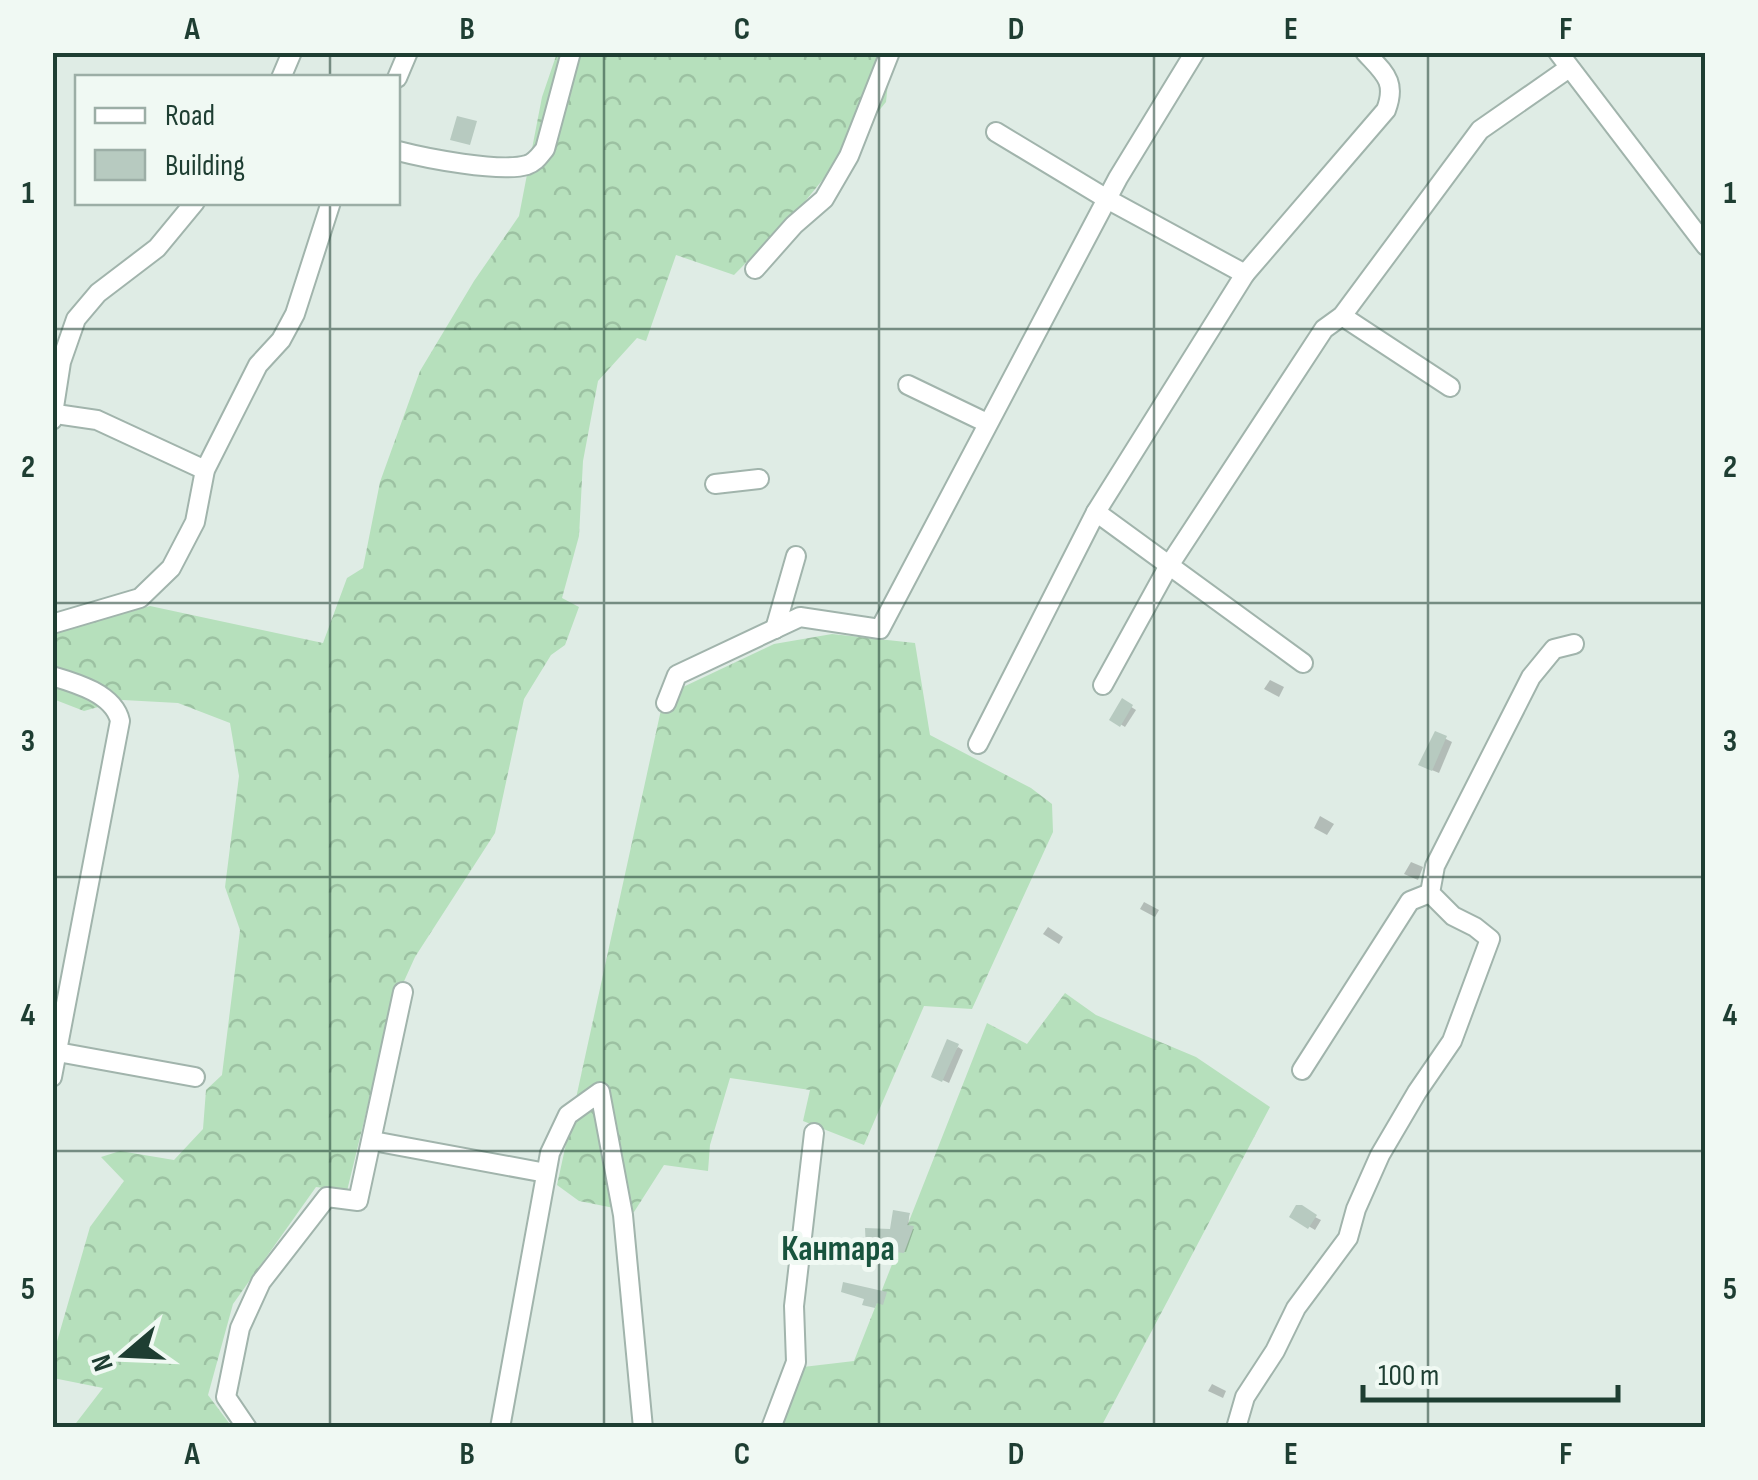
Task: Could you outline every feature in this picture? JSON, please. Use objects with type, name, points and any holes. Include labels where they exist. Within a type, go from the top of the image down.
[{"type":"street","points":[[400,151],[512,167],[536,161],[545,149],[571,52]]},
{"type":"street","points":[[755,269],[824,198],[849,156],[890,52]]},
{"type":"street","points":[[666,703],[677,675],[800,617],[880,629],[1107,199],[1195,52]]},
{"type":"street","points":[[978,744],[1096,512],[1245,274],[1386,110],[1392,94],[1390,82],[1365,52]]},
{"type":"street","points":[[1103,684],[1168,567],[1324,329],[1342,316],[1480,130],[1563,60],[1706,246]]},
{"type":"street","points":[[996,132],[1107,199],[1245,274]]},
{"type":"street","points":[[193,205],[157,248],[98,293],[76,319],[60,362],[54,417],[97,420],[205,470]]},
{"type":"street","points":[[52,624],[140,598],[171,568],[195,522],[205,470],[258,365],[281,340],[295,314],[330,205]]},
{"type":"street","points":[[1342,316],[1450,387]]},
{"type":"street","points":[[908,385],[987,424]]},
{"type":"street","points":[[714,484],[759,479]]},
{"type":"street","points":[[1096,512],[1303,663]]},
{"type":"street","points":[[774,629],[796,556]]},
{"type":"street","points":[[1430,893],[1436,866],[1532,677],[1554,649],[1574,644]]},
{"type":"street","points":[[52,676],[104,698],[112,704],[120,721],[52,1078]]},
{"type":"street","points":[[1302,1070],[1410,901],[1430,893]]},
{"type":"street","points":[[1236,1428],[1245,1398],[1296,1308],[1348,1238],[1380,1155],[1452,1041],[1490,940],[1452,916],[1430,893]]},
{"type":"street","points":[[247,1428],[226,1397],[240,1328],[261,1282],[327,1197],[358,1201],[403,992]]},
{"type":"street","points":[[55,1052],[195,1077]]},
{"type":"street","points":[[500,1428],[550,1153],[568,1115],[600,1092],[624,1214],[643,1428]]},
{"type":"street","points":[[771,1428],[796,1362],[794,1306],[814,1133]]},
{"type":"street","points":[[373,1141],[546,1172]]},
{"type":"green space","points":[[557,53],[891,53],[886,102],[798,210],[734,275],[676,255],[646,341],[637,338],[598,381],[583,461],[579,536],[562,598],[579,607],[565,645],[551,655],[524,699],[495,833],[415,957],[391,1010],[347,1191],[316,1187],[233,1304],[208,1395],[232,1427],[73,1427],[103,1388],[53,1378],[53,1345],[90,1227],[124,1181],[101,1157],[120,1151],[174,1160],[203,1129],[206,1090],[222,1075],[240,930],[225,887],[239,776],[230,723],[178,703],[123,700],[84,711],[53,699],[53,634],[150,606],[323,643],[347,578],[363,568],[380,482],[420,371],[519,216],[542,97]]},
{"type":"green space","points":[[832,634],[915,643],[930,735],[1031,788],[1052,804],[1053,832],[972,1009],[924,1006],[864,1145],[803,1121],[810,1090],[730,1078],[710,1145],[708,1171],[664,1165],[634,1212],[579,1201],[557,1185],[664,696],[774,644]]},
{"type":"green space","points":[[1065,993],[1096,1015],[1196,1057],[1270,1107],[1101,1427],[780,1428],[803,1367],[854,1361],[987,1023],[1027,1044]]},
{"type":"building","points":[[457,116],[477,121],[470,145],[450,140]]},
{"type":"building","points":[[1122,698],[1133,705],[1120,727],[1109,720]]},
{"type":"building","points":[[1435,731],[1447,736],[1432,771],[1418,765]]},
{"type":"building","points":[[947,1039],[959,1044],[942,1082],[931,1077]]},
{"type":"building","points":[[1296,1205],[1317,1215],[1308,1229],[1289,1217]]},
{"type":"building","points":[[893,1210],[910,1213],[907,1225],[914,1226],[904,1253],[866,1249],[865,1228],[890,1229]]},
{"type":"building","points":[[843,1282],[887,1292],[883,1305],[862,1305],[864,1299],[841,1292]]},
{"type":"district","name":"Кантара","points":[[838,1248]]}]
